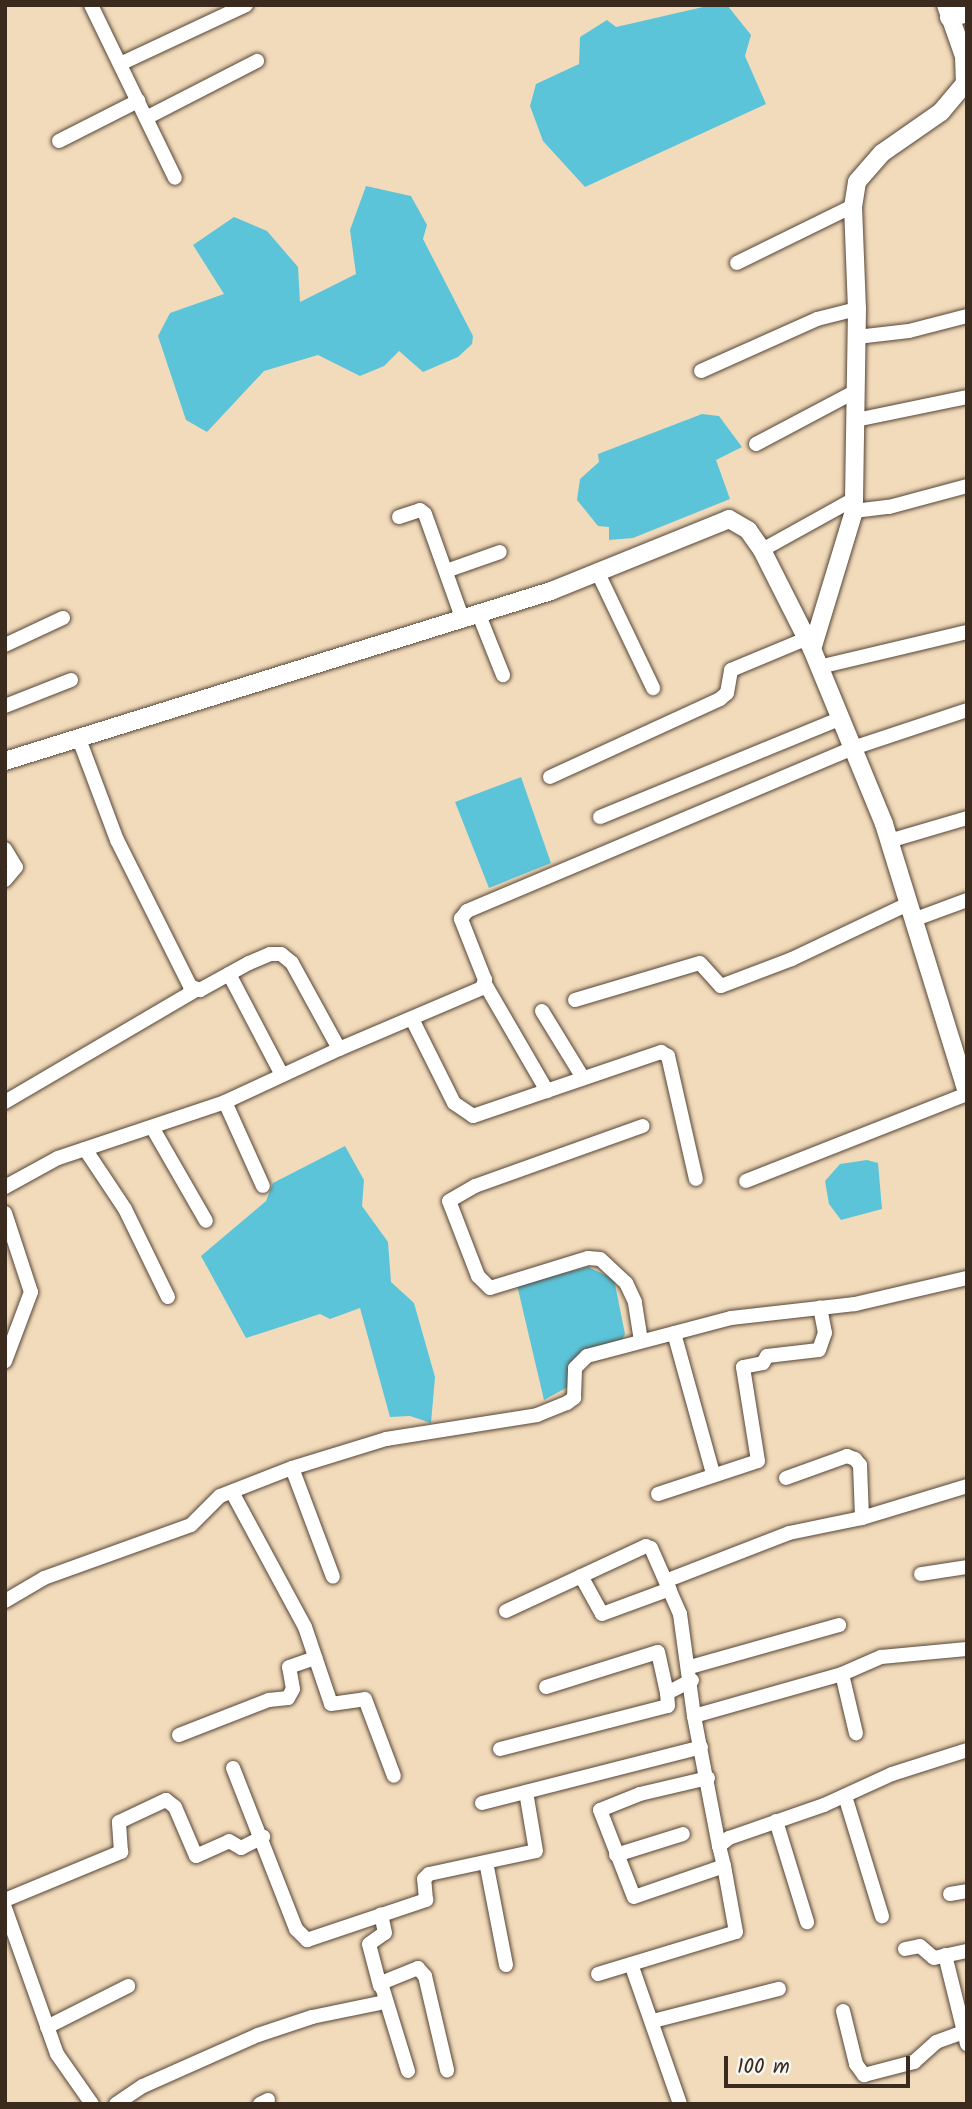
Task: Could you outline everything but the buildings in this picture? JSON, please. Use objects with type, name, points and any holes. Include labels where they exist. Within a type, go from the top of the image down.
[{"type":"street","points":[[91,5],[175,178]]},
{"type":"street","points":[[120,64],[246,5]]},
{"type":"street","points":[[810,644],[854,505],[857,309],[853,206],[865,169],[941,112],[966,82],[964,56],[954,11]]},
{"type":"street","points":[[146,118],[257,61]]},
{"type":"street","points":[[59,141],[138,102]]},
{"type":"street","points":[[737,262],[853,206]]},
{"type":"street","points":[[701,371],[817,319],[857,309]]},
{"type":"street","points":[[857,337],[909,331],[967,316]]},
{"type":"street","points":[[756,444],[856,391]]},
{"type":"street","points":[[856,420],[967,397]]},
{"type":"street","points":[[762,550],[854,505],[889,507],[967,486]]},
{"type":"street","points":[[399,517],[420,510],[425,514],[446,571],[503,675]]},
{"type":"street","points":[[5,761],[471,617],[729,519],[748,530],[762,550],[810,644],[889,841],[967,1093],[746,1181]]},
{"type":"street","points":[[446,571],[500,552]]},
{"type":"street","points":[[597,571],[653,688]]},
{"type":"street","points":[[5,645],[63,618]]},
{"type":"street","points":[[819,667],[967,632]]},
{"type":"street","points":[[550,777],[720,699],[727,693],[731,670],[810,644]]},
{"type":"street","points":[[5,706],[71,680]]},
{"type":"street","points":[[547,1091],[485,985],[461,919],[467,911],[853,748],[967,709]]},
{"type":"street","points":[[600,817],[839,719]]},
{"type":"street","points":[[79,739],[117,840],[194,991]]},
{"type":"street","points":[[889,841],[967,818]]},
{"type":"street","points":[[5,849],[16,867],[5,880]]},
{"type":"street","points":[[575,1000],[700,963],[721,986],[910,912],[967,900]]},
{"type":"street","points":[[5,1102],[194,991],[270,954],[281,954],[292,963],[339,1049]]},
{"type":"street","points":[[229,974],[282,1075]]},
{"type":"street","points":[[5,1187],[85,1149],[225,1102],[485,985]]},
{"type":"street","points":[[542,1010],[583,1078]]},
{"type":"street","points":[[412,1019],[463,1114],[484,1114],[656,1052],[668,1056],[696,1179]]},
{"type":"street","points":[[225,1102],[263,1186]]},
{"type":"street","points":[[641,1342],[635,1302],[626,1283],[600,1259],[588,1258],[489,1288],[478,1276],[449,1201],[498,1178],[643,1126]]},
{"type":"street","points":[[152,1127],[206,1221]]},
{"type":"street","points":[[85,1149],[125,1209],[168,1297]]},
{"type":"street","points":[[5,1213],[32,1292],[5,1362]]},
{"type":"street","points":[[5,1601],[44,1578],[191,1525],[220,1496],[292,1468],[386,1439],[537,1415],[574,1398],[575,1368],[587,1356],[750,1314],[820,1307],[967,1278]]},
{"type":"street","points":[[658,1494],[758,1461],[743,1367],[763,1363],[766,1356],[820,1350],[825,1334],[820,1307]]},
{"type":"street","points":[[674,1333],[713,1474]]},
{"type":"street","points":[[786,1478],[847,1456],[855,1459],[860,1465],[862,1518]]},
{"type":"street","points":[[292,1468],[333,1577]]},
{"type":"street","points":[[581,1576],[602,1614],[789,1533],[862,1518],[967,1486]]},
{"type":"street","points":[[232,1492],[269,1553],[315,1658],[331,1704],[365,1699],[394,1776]]},
{"type":"street","points":[[506,1611],[646,1546],[652,1548],[680,1614],[679,1630],[691,1673],[694,1716],[736,1932],[598,1974]]},
{"type":"street","points":[[921,1574],[967,1567]]},
{"type":"street","points":[[667,1693],[691,1673],[839,1625]]},
{"type":"street","points":[[694,1716],[842,1674],[881,1657],[967,1649]]},
{"type":"street","points":[[500,1749],[668,1706],[659,1652],[546,1687]]},
{"type":"street","points":[[179,1735],[269,1700],[288,1698],[293,1689],[289,1667],[315,1658]]},
{"type":"street","points":[[842,1674],[856,1733]]},
{"type":"street","points":[[482,1803],[701,1747]]},
{"type":"street","points":[[719,1846],[776,1821],[845,1796],[892,1774],[967,1750]]},
{"type":"street","points":[[233,1768],[301,1937],[307,1940],[426,1900],[424,1878],[429,1874],[536,1851],[526,1792]]},
{"type":"street","points":[[708,1778],[603,1805],[600,1810],[634,1897],[724,1866]]},
{"type":"street","points":[[845,1796],[882,1916]]},
{"type":"street","points":[[5,1900],[121,1852],[122,1818],[166,1800],[176,1807],[196,1856],[227,1842],[241,1848],[263,1837]]},
{"type":"street","points":[[776,1821],[807,1922]]},
{"type":"street","points":[[616,1855],[683,1834]]},
{"type":"street","points":[[486,1862],[506,1965]]},
{"type":"street","points":[[950,1894],[967,1891]]},
{"type":"street","points":[[5,1908],[57,2053],[92,2104]]},
{"type":"street","points":[[381,1914],[385,1933],[369,1944],[408,2071]]},
{"type":"street","points":[[905,1949],[919,1946],[928,1957],[967,1951]]},
{"type":"street","points":[[843,2011],[856,2064],[864,2075],[915,2062],[936,2042],[965,2038],[944,1955]]},
{"type":"street","points":[[631,1964],[680,2104]]},
{"type":"street","points":[[380,1986],[386,1978],[421,1969],[447,2070]]},
{"type":"street","points":[[47,2027],[128,1986]]},
{"type":"street","points":[[653,2021],[779,1989]]},
{"type":"street","points":[[116,2104],[144,2086],[258,2035],[313,2017],[385,2002]]},
{"type":"water","points":[[712,5],[727,5],[751,35],[745,56],[766,104],[585,187],[543,141],[530,106],[536,84],[579,64],[580,37],[607,20],[616,27]]},
{"type":"water","points":[[366,186],[411,196],[427,225],[423,239],[473,336],[472,344],[458,357],[423,372],[399,351],[384,366],[360,376],[318,355],[264,371],[207,432],[186,420],[158,336],[170,313],[224,294],[193,245],[234,217],[267,231],[298,267],[300,302],[356,274],[350,230]]},
{"type":"water","points":[[702,414],[719,416],[742,447],[716,460],[730,499],[633,538],[609,540],[609,527],[598,526],[577,500],[580,479],[599,462],[598,454]]},
{"type":"water","points":[[521,777],[551,863],[489,888],[455,802]]},
{"type":"water","points":[[345,1146],[364,1180],[362,1206],[388,1242],[391,1282],[414,1303],[435,1377],[431,1423],[410,1416],[390,1417],[360,1308],[330,1319],[320,1314],[246,1338],[201,1256],[266,1201],[273,1183]]},
{"type":"water","points":[[867,1160],[878,1163],[882,1209],[841,1220],[829,1204],[825,1181],[840,1164]]},
{"type":"water","points":[[588,1267],[614,1279],[625,1334],[616,1351],[577,1365],[575,1383],[544,1400],[517,1285]]}]
